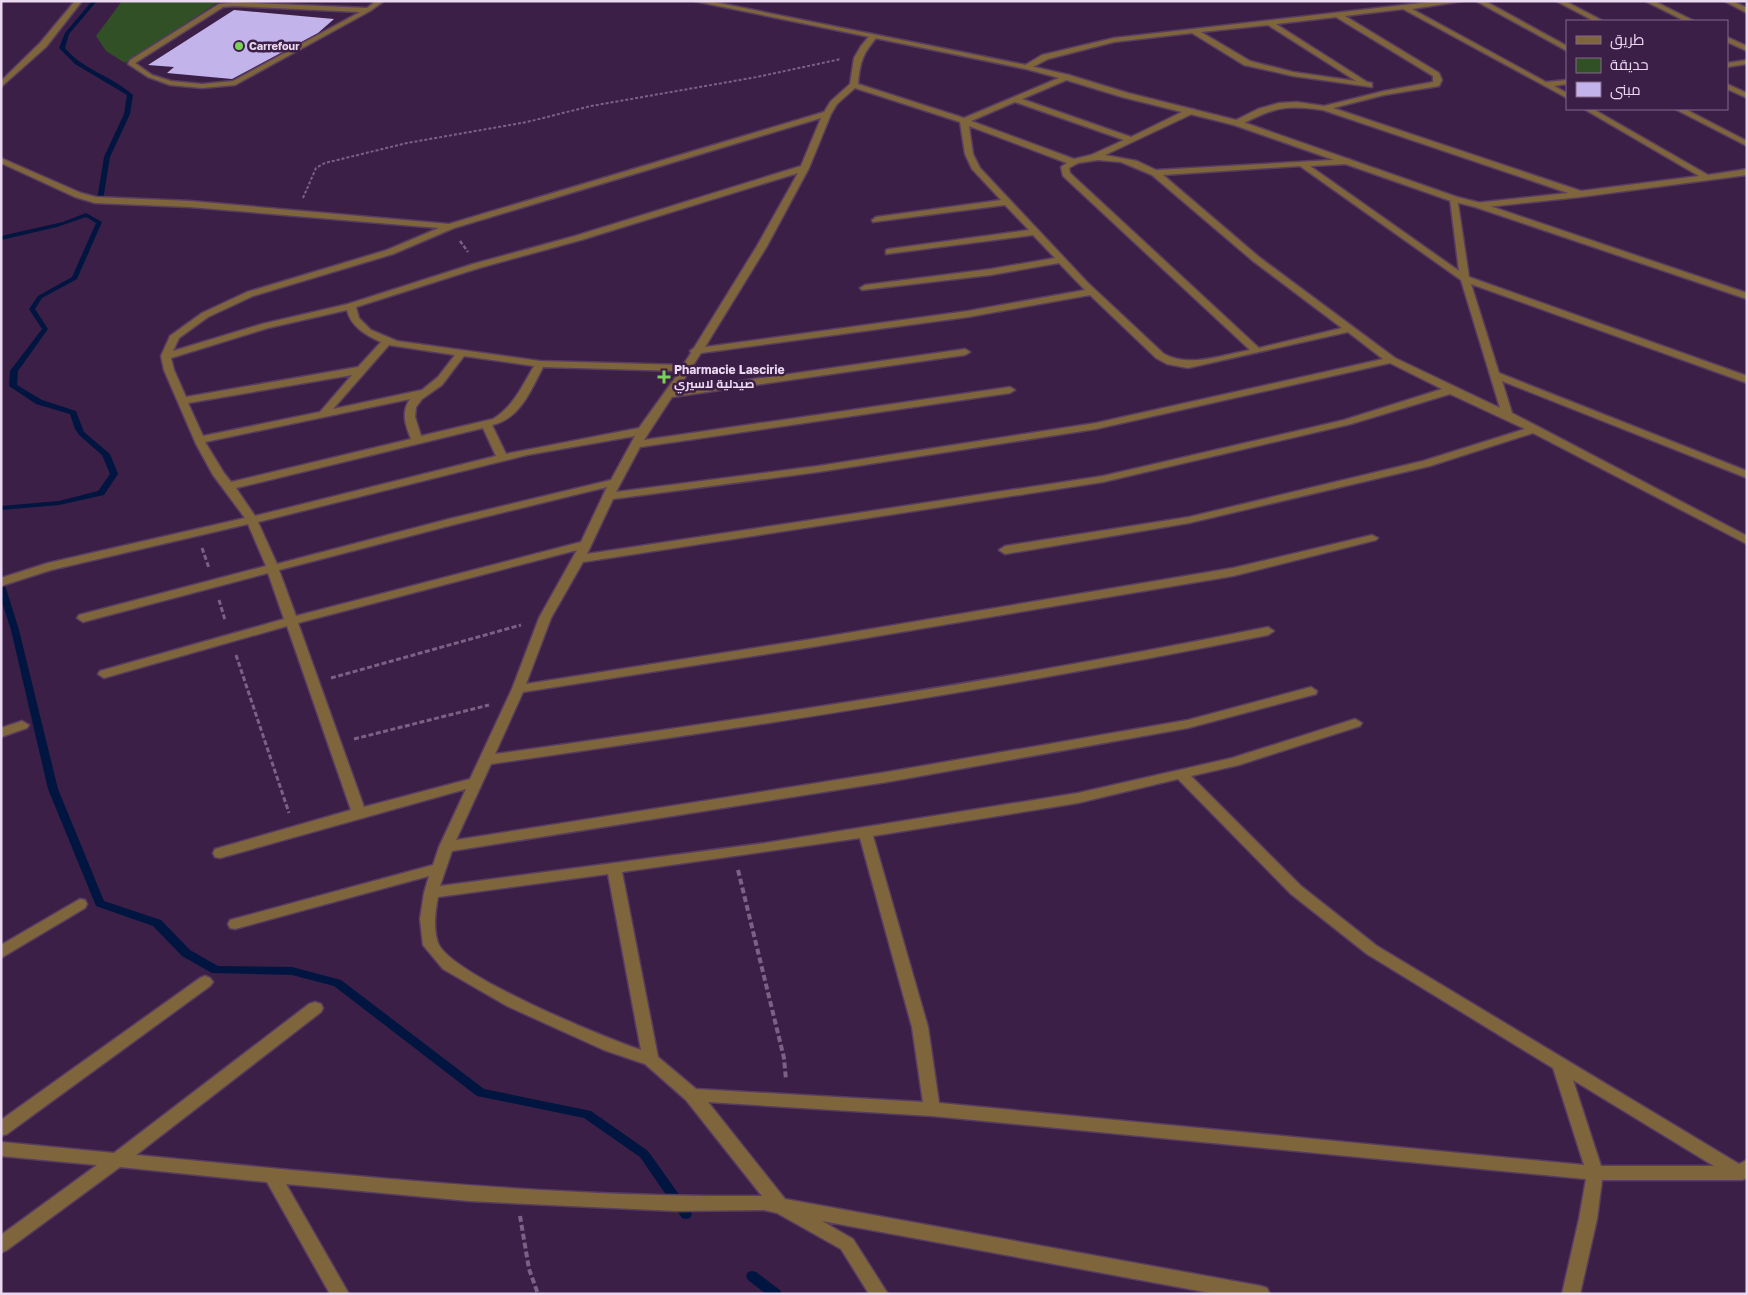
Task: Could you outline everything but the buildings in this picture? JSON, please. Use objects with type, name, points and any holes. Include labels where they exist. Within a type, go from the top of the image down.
[{"type":"street","points":[[1,85],[43,45],[79,1]]},
{"type":"street","points":[[697,1],[1026,67],[1066,77],[1125,96],[1191,111],[1237,124],[1454,199],[1478,205],[1747,296]]},
{"type":"street","points":[[1026,67],[1045,57],[1114,40],[1460,1]]},
{"type":"street","points":[[1479,1],[1566,48]]},
{"type":"street","points":[[1559,1],[1597,20]]},
{"type":"street","points":[[1648,1],[1688,20]]},
{"type":"street","points":[[1727,1],[1747,11]]},
{"type":"street","points":[[1406,8],[1566,95]]},
{"type":"street","points":[[1324,108],[1384,93],[1436,84],[1438,80],[1436,75],[1338,15]]},
{"type":"street","points":[[1270,23],[1384,93]]},
{"type":"street","points":[[1193,31],[1247,63],[1294,74],[1369,85]]},
{"type":"street","points":[[874,36],[862,47],[858,55],[854,84],[834,103],[827,114],[804,168],[762,246],[686,368],[643,431],[615,482],[579,559],[545,618],[516,694],[446,847],[431,893],[427,920],[431,945],[448,965],[512,1002],[610,1046],[651,1060],[692,1094],[751,1167],[771,1204],[847,1244],[879,1294]]},
{"type":"street","points":[[1728,40],[1747,49]]},
{"type":"street","points":[[1728,65],[1747,62]]},
{"type":"street","points":[[964,120],[1066,77]]},
{"type":"street","points":[[1546,84],[1566,82]]},
{"type":"street","points":[[854,84],[964,120],[1073,162]]},
{"type":"street","points":[[1728,86],[1747,96]]},
{"type":"street","points":[[1014,99],[1130,139]]},
{"type":"street","points":[[1237,124],[1273,104],[1292,103],[1324,108],[1580,194]]},
{"type":"street","points":[[1590,110],[1705,176]]},
{"type":"street","points":[[1681,110],[1747,144]]},
{"type":"street","points":[[1088,160],[1191,111]]},
{"type":"street","points":[[359,813],[273,569],[252,520],[229,486],[219,475],[199,440],[169,370],[166,356],[175,336],[205,315],[250,294],[390,252],[451,226],[827,114]]},
{"type":"street","points":[[964,120],[969,154],[976,169],[1092,292],[1160,356],[1171,362],[1188,365],[1350,329]]},
{"type":"street","points":[[1257,351],[1066,174],[1064,167],[1073,162],[1122,159],[1143,165],[1256,259],[1391,360],[1507,415],[1747,541]]},
{"type":"street","points":[[1,160],[78,196],[95,200],[297,213],[451,226]]},
{"type":"street","points":[[1154,173],[1346,161]]},
{"type":"street","points":[[1302,164],[1465,279],[1747,380]]},
{"type":"street","points":[[166,356],[293,319],[351,306],[476,266],[578,238],[804,168]]},
{"type":"street","points":[[1478,205],[1580,194],[1705,176],[1747,172]]},
{"type":"street","points":[[1454,199],[1465,279],[1507,415]]},
{"type":"street","points":[[876,220],[1007,202]]},
{"type":"street","points":[[889,252],[1035,232]]},
{"type":"street","points":[[865,288],[991,272],[1062,260]]},
{"type":"street","points":[[695,351],[968,314],[1092,292]]},
{"type":"street","points":[[351,306],[354,319],[368,332],[395,344],[540,364],[686,368]]},
{"type":"street","points":[[324,413],[387,341]]},
{"type":"street","points":[[669,394],[965,352]]},
{"type":"street","points":[[417,440],[409,412],[411,404],[439,382],[462,353]]},
{"type":"street","points":[[610,496],[818,468],[1096,426],[1391,360]]},
{"type":"street","points":[[229,486],[486,423],[507,416],[516,406],[540,364]]},
{"type":"street","points":[[182,401],[361,370]]},
{"type":"street","points":[[1494,376],[1747,474]]},
{"type":"street","points":[[636,444],[1010,390]]},
{"type":"street","points":[[579,559],[1104,479],[1347,422],[1451,390]]},
{"type":"street","points":[[199,440],[423,394]]},
{"type":"street","points":[[486,423],[502,458]]},
{"type":"street","points":[[1005,550],[1189,520],[1426,464],[1534,429]]},
{"type":"street","points":[[1,582],[48,567],[198,533],[502,458],[643,431]]},
{"type":"street","points":[[84,618],[453,521],[615,482]]},
{"type":"street","points":[[516,694],[1233,572],[1372,538]]},
{"type":"street","points":[[104,674],[291,621],[586,544]]},
{"type":"street","points":[[486,760],[761,722],[1172,651],[1268,631]]},
{"type":"street","points":[[446,847],[887,777],[1179,726],[1311,691]]},
{"type":"street","points":[[431,893],[733,852],[1078,798],[1234,762],[1355,723]]},
{"type":"street","points":[[1,733],[22,725]]},
{"type":"street","points":[[1181,774],[1296,890],[1372,950],[1560,1064],[1745,1172]]},
{"type":"street","points":[[220,853],[475,782]]},
{"type":"street","points":[[864,832],[920,1027],[932,1109]]},
{"type":"street","points":[[235,924],[439,868]]},
{"type":"street","points":[[614,868],[651,1060]]},
{"type":"street","points":[[1,952],[80,904]]},
{"type":"street","points":[[1,1129],[205,982]]},
{"type":"street","points":[[1,1245],[117,1160],[315,1008]]},
{"type":"street","points":[[1560,1064],[1596,1173],[1571,1294]]},
{"type":"street","points":[[692,1094],[932,1109],[1596,1173],[1745,1172]]},
{"type":"street","points":[[1,1149],[469,1194],[676,1204],[771,1204],[1261,1294]]},
{"type":"street","points":[[273,1176],[340,1294]]},
{"type":"lane","points":[[368,10],[237,3],[221,6],[132,61],[131,64],[155,78],[170,82],[193,86],[235,83],[368,10],[381,1]]},
{"type":"path","points":[[297,213],[316,168],[325,163],[407,143],[518,124],[591,106],[757,78],[858,55]]},
{"type":"path","points":[[451,226],[476,266]]},
{"type":"path","points":[[198,533],[230,638],[295,831]]},
{"type":"path","points":[[312,683],[545,618]]},
{"type":"path","points":[[334,744],[516,694]]},
{"type":"path","points":[[733,852],[784,1058],[788,1100]]},
{"type":"path","points":[[516,1196],[529,1270],[538,1294]]},
{"type":"green space","points":[[122,1],[220,1],[125,63],[106,51],[96,36]]},
{"type":"waterway","points":[[95,1],[67,34],[62,48],[76,63],[113,83],[130,95],[127,114],[107,157],[100,200]]},
{"type":"waterway","points":[[1,238],[55,226],[86,215],[99,222],[75,278],[40,297],[32,309],[45,329],[14,371],[13,386],[39,402],[73,413],[79,429],[85,437],[106,454],[114,474],[101,493],[59,503],[1,508]]},
{"type":"waterway","points":[[1,585],[15,630],[53,789],[100,903],[157,923],[186,953],[216,970],[292,971],[337,983],[481,1093],[587,1114],[644,1154],[686,1214]]},
{"type":"waterway","points":[[752,1276],[776,1294]]},
{"type":"place","name":"Carrefour","points":[[239,46]]},
{"type":"place","name":"Pharmacie Lascirie صيدلية لاسيري","points":[[664,377]]}]
